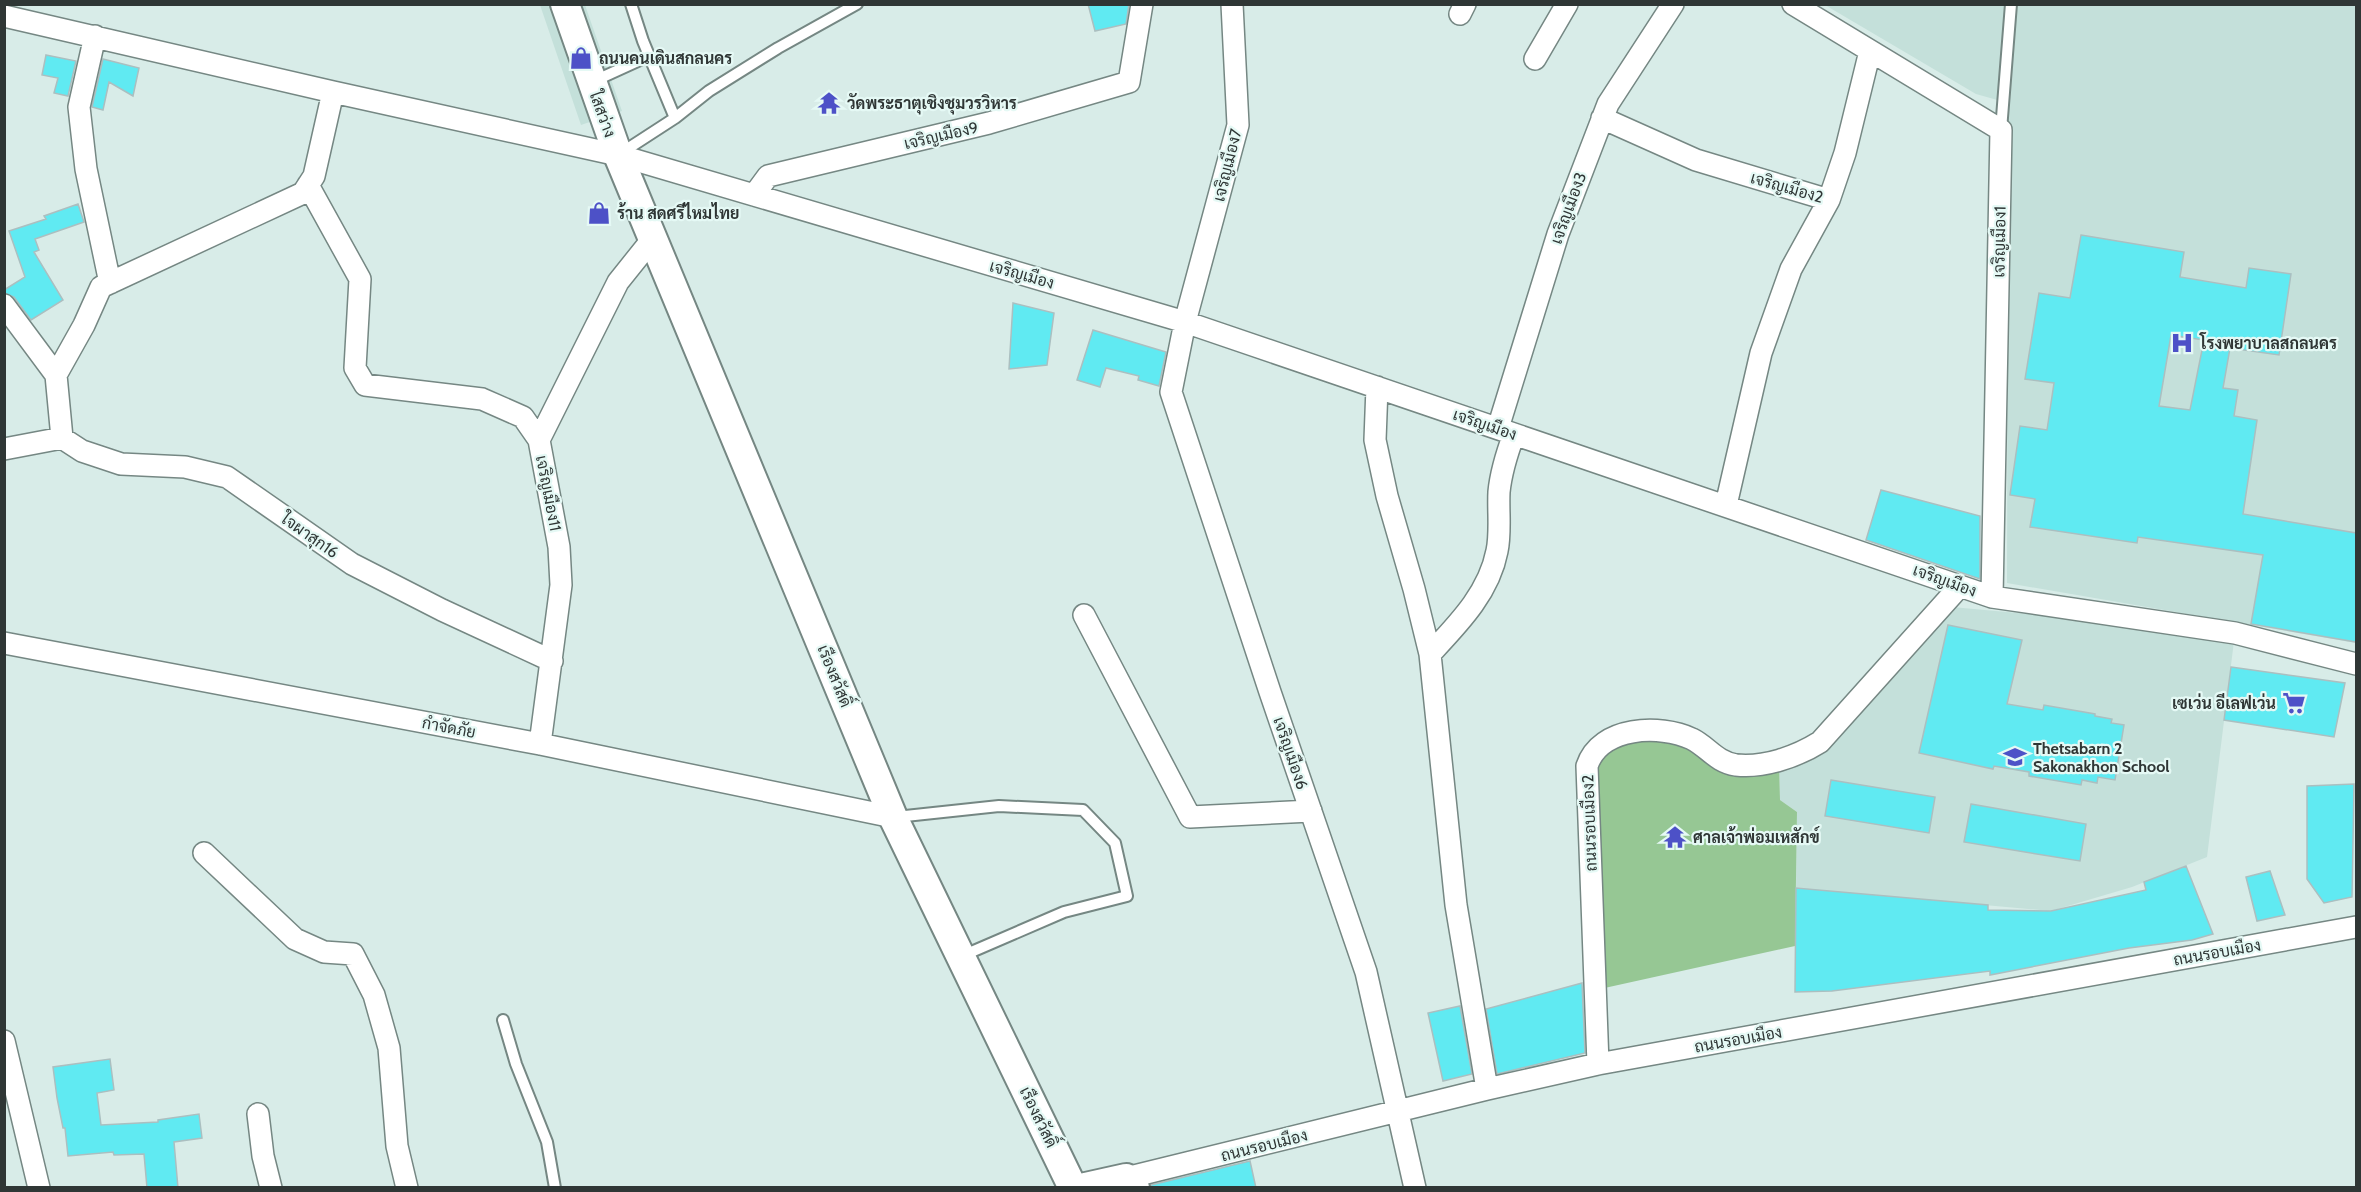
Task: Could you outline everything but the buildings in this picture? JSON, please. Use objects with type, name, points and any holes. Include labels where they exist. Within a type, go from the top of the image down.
[{"type":"street","name":"ใสสว่าง","points":[[565,4],[618,155]]},
{"type":"street","name":"เจริญเมือง9","points":[[754,195],[768,176],[990,123],[1129,82],[1142,4]]},
{"type":"street","name":"เจริญเมือง7","points":[[1185,322],[1238,125],[1232,4]]},
{"type":"street","points":[[1535,59],[1567,4]]},
{"type":"street","name":"เจริญเมือง3","points":[[1430,654],[1468,611],[1485,585],[1493,567],[1498,550],[1506,431],[1558,234],[1608,104],[1673,4]]},
{"type":"street","points":[[1793,4],[2001,130]]},
{"type":"street","name":"เจริญเมือง","points":[[4,16],[618,155],[1185,322],[1992,597],[2235,633],[2356,664]]},
{"type":"street","points":[[95,36],[79,106],[86,169],[110,283]]},
{"type":"street","name":"เจริญเมือง2","points":[[1602,118],[1696,160],[1829,200],[1845,153],[1870,51]]},
{"type":"street","points":[[56,375],[84,325],[101,287],[303,193],[314,176],[333,92]]},
{"type":"street","name":"เจริญเมือง1","points":[[1992,597],[2001,130]]},
{"type":"street","name":"เรืองสวัสดิ์","points":[[618,155],[893,817],[1073,1188]]},
{"type":"street","points":[[308,185],[360,279],[356,368],[365,385],[482,399],[524,417],[539,440]]},
{"type":"street","points":[[1726,505],[1761,353],[1791,269],[1829,200]]},
{"type":"street","name":"เจริญเมือง11","points":[[540,744],[561,585],[560,547],[539,440],[618,282],[654,237]]},
{"type":"street","points":[[4,305],[56,375],[62,438],[4,449]]},
{"type":"street","name":"เจริญเมือง6","points":[[1185,322],[1171,392],[1366,972],[1415,1188]]},
{"type":"street","points":[[1377,387],[1375,440],[1387,496],[1430,654],[1456,905],[1487,1089]]},
{"type":"street","name":"ใจผาสุก16","points":[[62,438],[82,451],[121,464],[185,466],[226,477],[352,564],[442,610],[552,661]]},
{"type":"street","name":"ถนนรอบเมือง2","points":[[1598,1064],[1587,766],[1590,756],[1604,744],[1620,736],[1633,730],[1647,729],[1677,734],[1694,740],[1720,761],[1736,765],[1773,762],[1807,750],[1820,742],[1960,586]]},
{"type":"street","points":[[1084,615],[1190,817],[1311,811]]},
{"type":"street","name":"กำจัดภัย","points":[[4,643],[540,744],[893,817]]},
{"type":"street","points":[[204,853],[295,939],[324,952],[353,954],[374,995],[389,1048],[397,1146],[407,1188]]},
{"type":"street","name":"ถนนรอบเมือง","points":[[1131,1183],[1487,1089],[1598,1064],[2356,927]]},
{"type":"street","points":[[4,1041],[39,1188]]},
{"type":"street","points":[[258,1114],[263,1156],[271,1188]]},
{"type":"street","points":[[1081,1188],[1131,1183]]},
{"type":"lane","points":[[630,4],[675,118]]},
{"type":"lane","points":[[618,155],[675,118],[709,91],[778,48],[857,4]]},
{"type":"lane","points":[[2001,130],[2010,4]]},
{"type":"lane","points":[[592,82],[649,56]]},
{"type":"lane","points":[[893,817],[999,806],[1083,810],[1115,843],[1127,896],[1064,912],[961,957]]},
{"type":"lane","points":[[503,1020],[516,1064],[547,1142],[555,1188]]},
{"type":"shaded area","name":"ถนนคนเดินสกลนคร","points":[[540,5],[585,5],[622,111],[581,125]]},
{"type":"shaded area","name":"โรงพยาบาลสกลนคร","points":[[1825,5],[2356,5],[2356,643],[2007,583],[2008,103],[1976,94]]},
{"type":"shaded area","points":[[1952,607],[2235,633],[2207,857],[2132,887],[2051,911],[1796,888],[1797,812],[1780,800],[1779,763],[1824,746]]},
{"type":"green space","points":[[1633,730],[1677,734],[1721,761],[1779,763],[1780,800],[1797,812],[1795,946],[1600,989],[1593,751]]},
{"type":"place","name":"ถนนคนเดินสกลนคร","points":[[581,58]]},
{"type":"place","name":"วัดพระธาตุเชิงชุมวรวิหาร","points":[[829,103]]},
{"type":"place","name":"ร้าน สดศรีไหมไทย","points":[[599,213]]},
{"type":"place","name":"โรงพยาบาลสกลนคร","points":[[2182,343]]},
{"type":"place","name":"เซเว่น อีเลฟเว่น","points":[[2294,703]]},
{"type":"place","name":"Thetsabarn 2 Sakonakhon School","points":[[2015,757]]},
{"type":"place","name":"ศาลเจ้าพ่อมเหสักข์","points":[[1675,837]]}]
